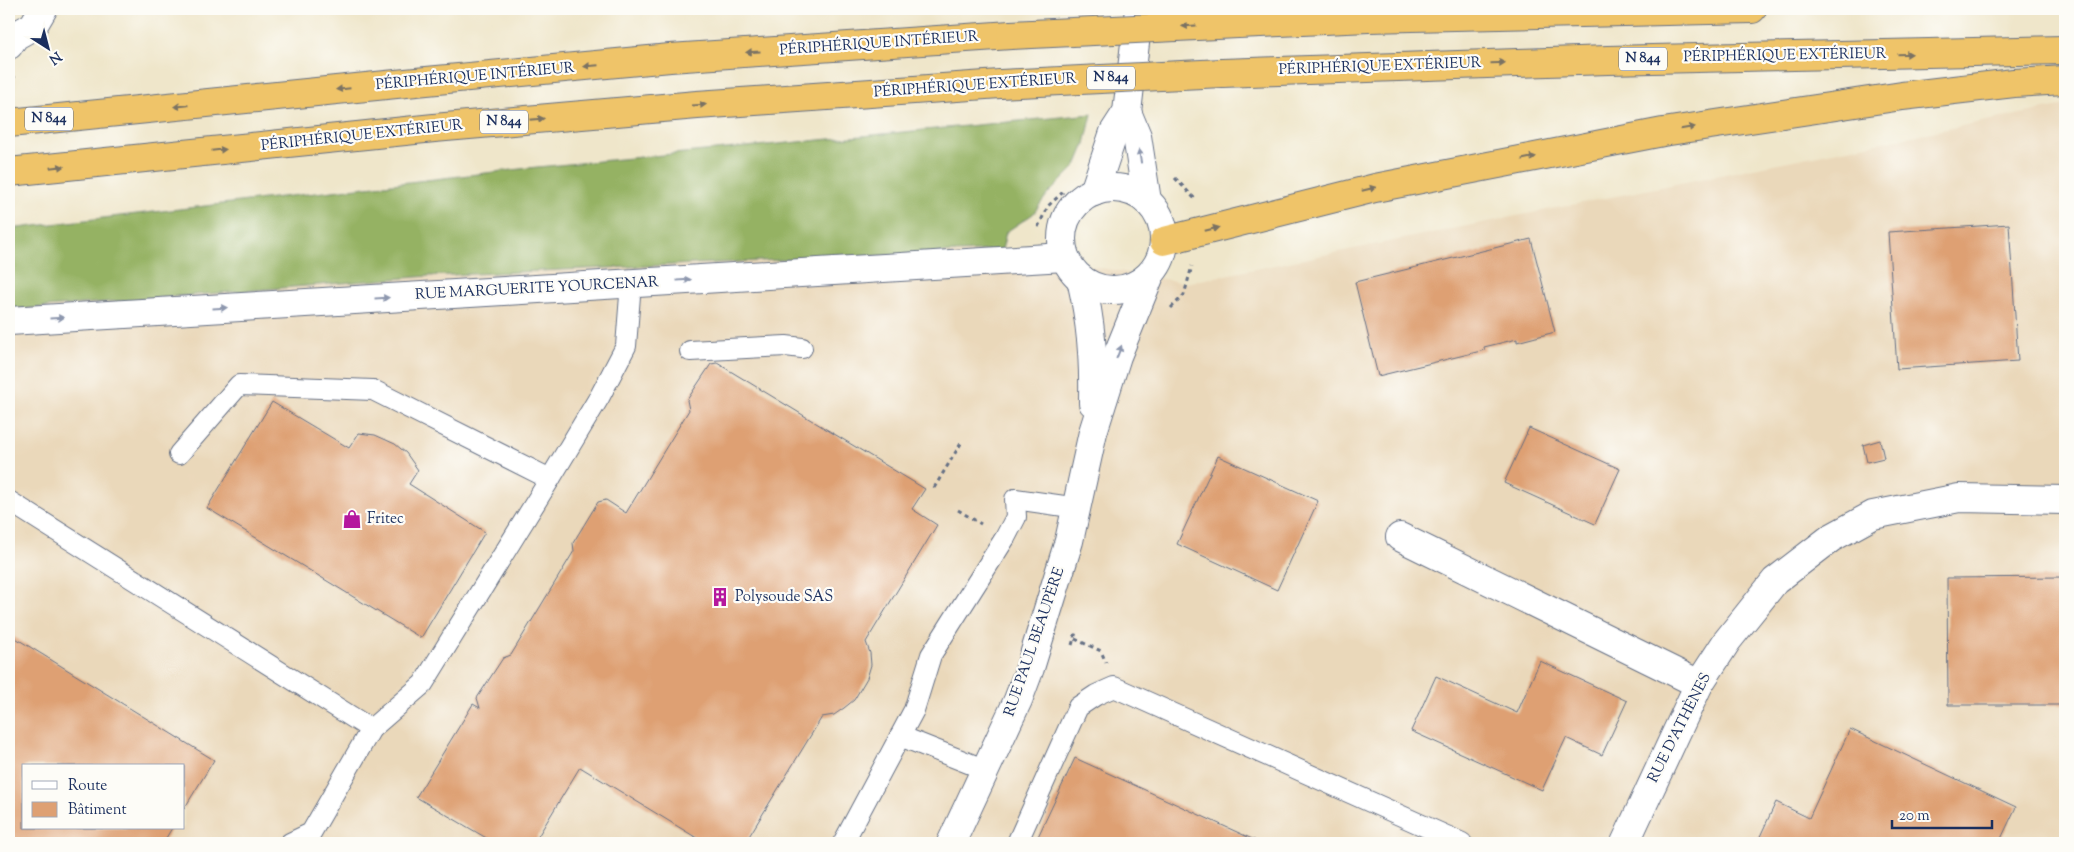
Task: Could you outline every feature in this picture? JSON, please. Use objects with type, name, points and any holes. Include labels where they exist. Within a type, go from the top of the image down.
[{"type":"highway","name":"PÉRIPHÉRIQUE INTÉRIEUR","points":[[9,123],[670,58],[1012,35],[1368,18],[1752,9]]},
{"type":"highway","name":"PÉRIPHÉRIQUE EXTÉRIEUR","points":[[9,172],[453,126],[698,105],[1000,84],[1222,73],[1598,60],[2065,50]]},
{"type":"highway","points":[[1164,241],[1375,188],[1654,134],[1800,110],[1902,96],[2014,83],[2065,80]]},
{"type":"street","points":[[11,39],[33,26],[43,9]]},
{"type":"street","points":[[1094,192],[1114,132],[1126,112],[1139,9]]},
{"type":"street","points":[[1126,112],[1137,136],[1147,201]]},
{"type":"street","points":[[1116,188],[1138,194],[1147,201],[1160,219],[1164,241],[1162,254],[1150,275],[1129,288],[1117,290],[1098,288],[1081,280],[1074,273],[1065,257],[1062,246],[1064,224],[1076,204],[1094,192],[1116,188]]},
{"type":"street","name":"RUE MARGUERITE YOURCENAR","points":[[9,321],[1065,257]]},
{"type":"street","name":"RUE PAUL BEAUPÈRE","points":[[951,843],[1018,700],[1030,668],[1047,617],[1078,508],[1093,432],[1117,356],[1150,275]]},
{"type":"street","name":"RUE PAUL BEAUPÈRE","points":[[1081,280],[1089,315],[1094,356],[1093,432]]},
{"type":"street","name":"RUE D'ATHÈNES","points":[[1625,843],[1699,684],[1727,642],[1775,581],[1831,538],[1874,515],[1959,498],[2065,500]]},
{"type":"street","points":[[1400,537],[1699,684]]},
{"type":"lane","points":[[290,843],[310,833],[371,729],[423,684],[550,479],[600,396],[626,346],[631,283]]},
{"type":"lane","points":[[690,351],[786,346],[802,348]]},
{"type":"lane","points":[[178,454],[239,385],[374,390],[550,479]]},
{"type":"lane","points":[[843,843],[914,710],[930,655],[1016,517],[1015,499],[1078,508]]},
{"type":"lane","points":[[9,501],[371,729]]},
{"type":"lane","points":[[1017,843],[1078,707],[1096,694],[1114,687],[1462,843]]},
{"type":"lane","points":[[900,736],[986,770]]},
{"type":"path","points":[[934,488],[963,440]]},
{"type":"path","points":[[1074,639],[1095,648]]},
{"type":"shaded area","points":[[2065,105],[2065,843],[9,843],[9,310],[429,276],[1001,250],[1186,283]]},
{"type":"green space","points":[[1092,114],[1085,144],[1076,166],[1047,195],[1033,214],[1006,232],[1002,250],[429,276],[9,310],[9,229],[537,167]]},
{"type":"building","points":[[2009,224],[2018,361],[1897,369],[1888,232]]},
{"type":"building","points":[[1531,239],[1555,332],[1517,342],[1517,339],[1484,347],[1485,350],[1378,376],[1355,282]]},
{"type":"building","name":"Polysoude SAS","points":[[717,363],[925,489],[912,509],[937,525],[866,642],[870,653],[871,665],[867,678],[854,700],[834,715],[822,717],[745,843],[705,843],[580,767],[534,843],[495,843],[416,797],[473,704],[480,708],[477,698],[503,658],[511,655],[574,551],[573,543],[598,502],[606,500],[626,513],[689,410],[687,400],[711,364]]},
{"type":"building","points":[[272,402],[349,448],[359,433],[375,435],[395,444],[406,453],[418,470],[409,484],[485,532],[421,638],[207,508]]},
{"type":"building","points":[[1529,428],[1620,469],[1595,524],[1504,483]]},
{"type":"building","points":[[1880,440],[1884,458],[1867,462],[1863,445]]},
{"type":"building","points":[[1218,456],[1318,501],[1277,590],[1177,544]]},
{"type":"building","points":[[2065,577],[2065,705],[1948,705],[1947,578]]},
{"type":"building","points":[[9,634],[214,760],[185,807],[185,764],[22,764],[22,830],[171,830],[163,843],[9,843]]},
{"type":"building","points":[[1540,661],[1627,701],[1602,755],[1566,738],[1542,790],[1411,731],[1436,676],[1517,713]]},
{"type":"building","points":[[1850,729],[2016,807],[1999,843],[1757,843],[1776,802],[1809,818]]},
{"type":"building","points":[[1075,758],[1261,843],[1035,843]]},
{"type":"place","name":"Fritec","points":[[352,519]]},
{"type":"place","name":"Polysoude SAS","points":[[720,597]]}]
